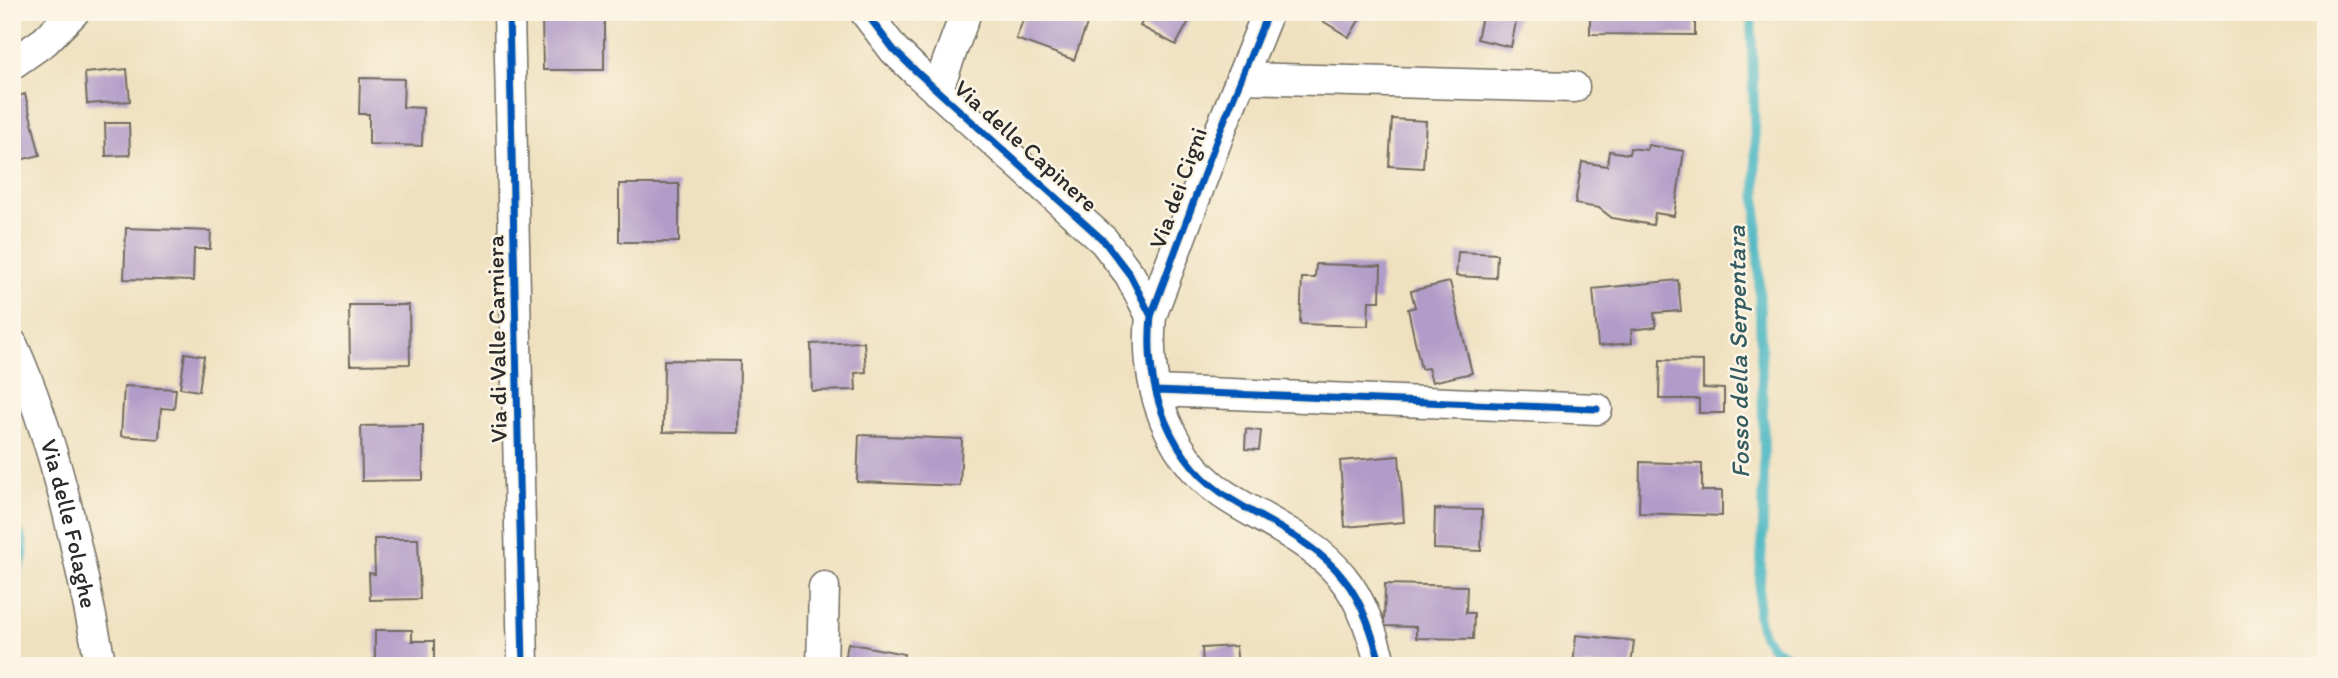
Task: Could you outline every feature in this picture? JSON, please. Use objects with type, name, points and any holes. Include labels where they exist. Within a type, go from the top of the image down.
[{"type":"street","points":[[12,64],[44,41],[74,12]]},
{"type":"street","name":"Via di Valle Carniera","points":[[509,12],[523,666]]},
{"type":"street","name":"Via delle Capinere","points":[[865,12],[894,50],[1104,242],[1130,275],[1151,316]]},
{"type":"street","points":[[937,91],[966,12]]},
{"type":"street","name":"Via dei Cigni","points":[[1268,12],[1151,316],[1150,357],[1156,391],[1171,433],[1186,459],[1225,496],[1301,541],[1343,577],[1361,607],[1381,666]]},
{"type":"street","points":[[1241,78],[1574,87]]},
{"type":"street","name":"Via delle Folaghe","points":[[12,344],[35,399],[62,494],[102,666]]},
{"type":"street","points":[[1156,391],[1597,410]]},
{"type":"street","points":[[822,666],[824,587]]},
{"type":"building","points":[[536,12],[604,12],[604,70],[543,70],[542,16],[536,16]]},
{"type":"building","points":[[1026,12],[1064,12],[1088,21],[1074,60],[1016,39]]},
{"type":"building","points":[[1147,12],[1194,12],[1176,45],[1140,26]]},
{"type":"building","points":[[1308,12],[1364,12],[1349,37]]},
{"type":"building","points":[[1483,12],[1518,12],[1511,47],[1477,39]]},
{"type":"building","points":[[1590,12],[1695,12],[1695,35],[1590,34]]},
{"type":"building","points":[[127,69],[130,101],[87,104],[85,73]]},
{"type":"building","points":[[360,78],[404,79],[403,107],[423,108],[422,146],[369,144],[369,114],[359,114]]},
{"type":"building","points":[[25,94],[40,155],[12,162],[12,98]]},
{"type":"building","points":[[1392,119],[1426,121],[1423,168],[1389,166]]},
{"type":"building","points":[[105,123],[129,123],[130,155],[106,156]]},
{"type":"building","points":[[1648,145],[1684,151],[1674,216],[1655,213],[1653,225],[1612,218],[1599,208],[1575,204],[1582,162],[1607,166],[1609,151],[1629,154],[1630,148],[1647,150]]},
{"type":"building","points":[[619,184],[679,184],[679,242],[619,242]]},
{"type":"building","points":[[126,228],[211,231],[210,249],[194,249],[193,281],[124,279]]},
{"type":"building","points":[[1458,252],[1497,254],[1496,278],[1456,276]]},
{"type":"building","points":[[1316,264],[1381,266],[1380,301],[1369,301],[1368,326],[1300,324],[1302,278],[1315,278]]},
{"type":"building","points":[[1678,280],[1681,311],[1654,313],[1656,327],[1631,330],[1632,343],[1598,346],[1593,289]]},
{"type":"building","points":[[1450,282],[1472,373],[1432,382],[1428,368],[1421,369],[1408,309],[1415,307],[1411,291]]},
{"type":"building","points":[[349,305],[409,305],[410,364],[350,365]]},
{"type":"building","points":[[864,342],[866,372],[855,373],[856,390],[812,391],[811,344]]},
{"type":"building","points":[[185,353],[204,356],[199,391],[180,388]]},
{"type":"building","points":[[664,360],[740,361],[739,433],[663,432]]},
{"type":"building","points":[[1660,360],[1703,361],[1703,388],[1724,389],[1724,413],[1699,413],[1699,399],[1659,399]]},
{"type":"building","points":[[124,386],[176,389],[174,409],[161,408],[159,439],[121,436]]},
{"type":"building","points":[[423,425],[423,480],[362,481],[361,426]]},
{"type":"building","points":[[1246,429],[1261,431],[1259,450],[1245,449]]},
{"type":"building","points":[[859,435],[962,439],[960,486],[857,482]]},
{"type":"building","points":[[1399,456],[1404,522],[1345,527],[1340,461]]},
{"type":"building","points":[[1640,462],[1702,464],[1702,491],[1722,491],[1722,516],[1639,513]]},
{"type":"building","points":[[1435,509],[1482,510],[1481,551],[1434,549]]},
{"type":"building","points":[[374,539],[418,539],[420,599],[370,600],[369,573],[375,574]]},
{"type":"building","points":[[1385,584],[1467,586],[1466,613],[1474,613],[1473,639],[1416,638],[1416,627],[1384,626]]},
{"type":"building","points":[[375,630],[412,630],[412,641],[434,641],[434,666],[375,666]]},
{"type":"building","points":[[1576,635],[1634,641],[1631,666],[1573,666]]},
{"type":"building","points":[[848,643],[904,654],[902,666],[844,666]]},
{"type":"building","points":[[1236,646],[1238,666],[1203,666],[1202,648]]},
{"type":"waterway","name":"Fosso della Serpentara","points":[[1751,12],[1764,449],[1758,616],[1763,635],[1774,649],[1807,666]]},
{"type":"waterway","points":[[12,524],[21,537],[24,550],[21,564],[12,577]]},
{"type":"cycle path","points":[[509,12],[523,666]]},
{"type":"cycle path","points":[[865,12],[894,50],[919,74],[1104,241],[1130,275],[1151,316]]},
{"type":"cycle path","points":[[1268,12],[1151,316],[1152,370],[1166,421],[1177,445],[1193,466],[1211,485],[1306,544],[1332,566],[1350,587],[1362,608],[1381,666]]},
{"type":"cycle path","points":[[1156,391],[1597,409]]}]
